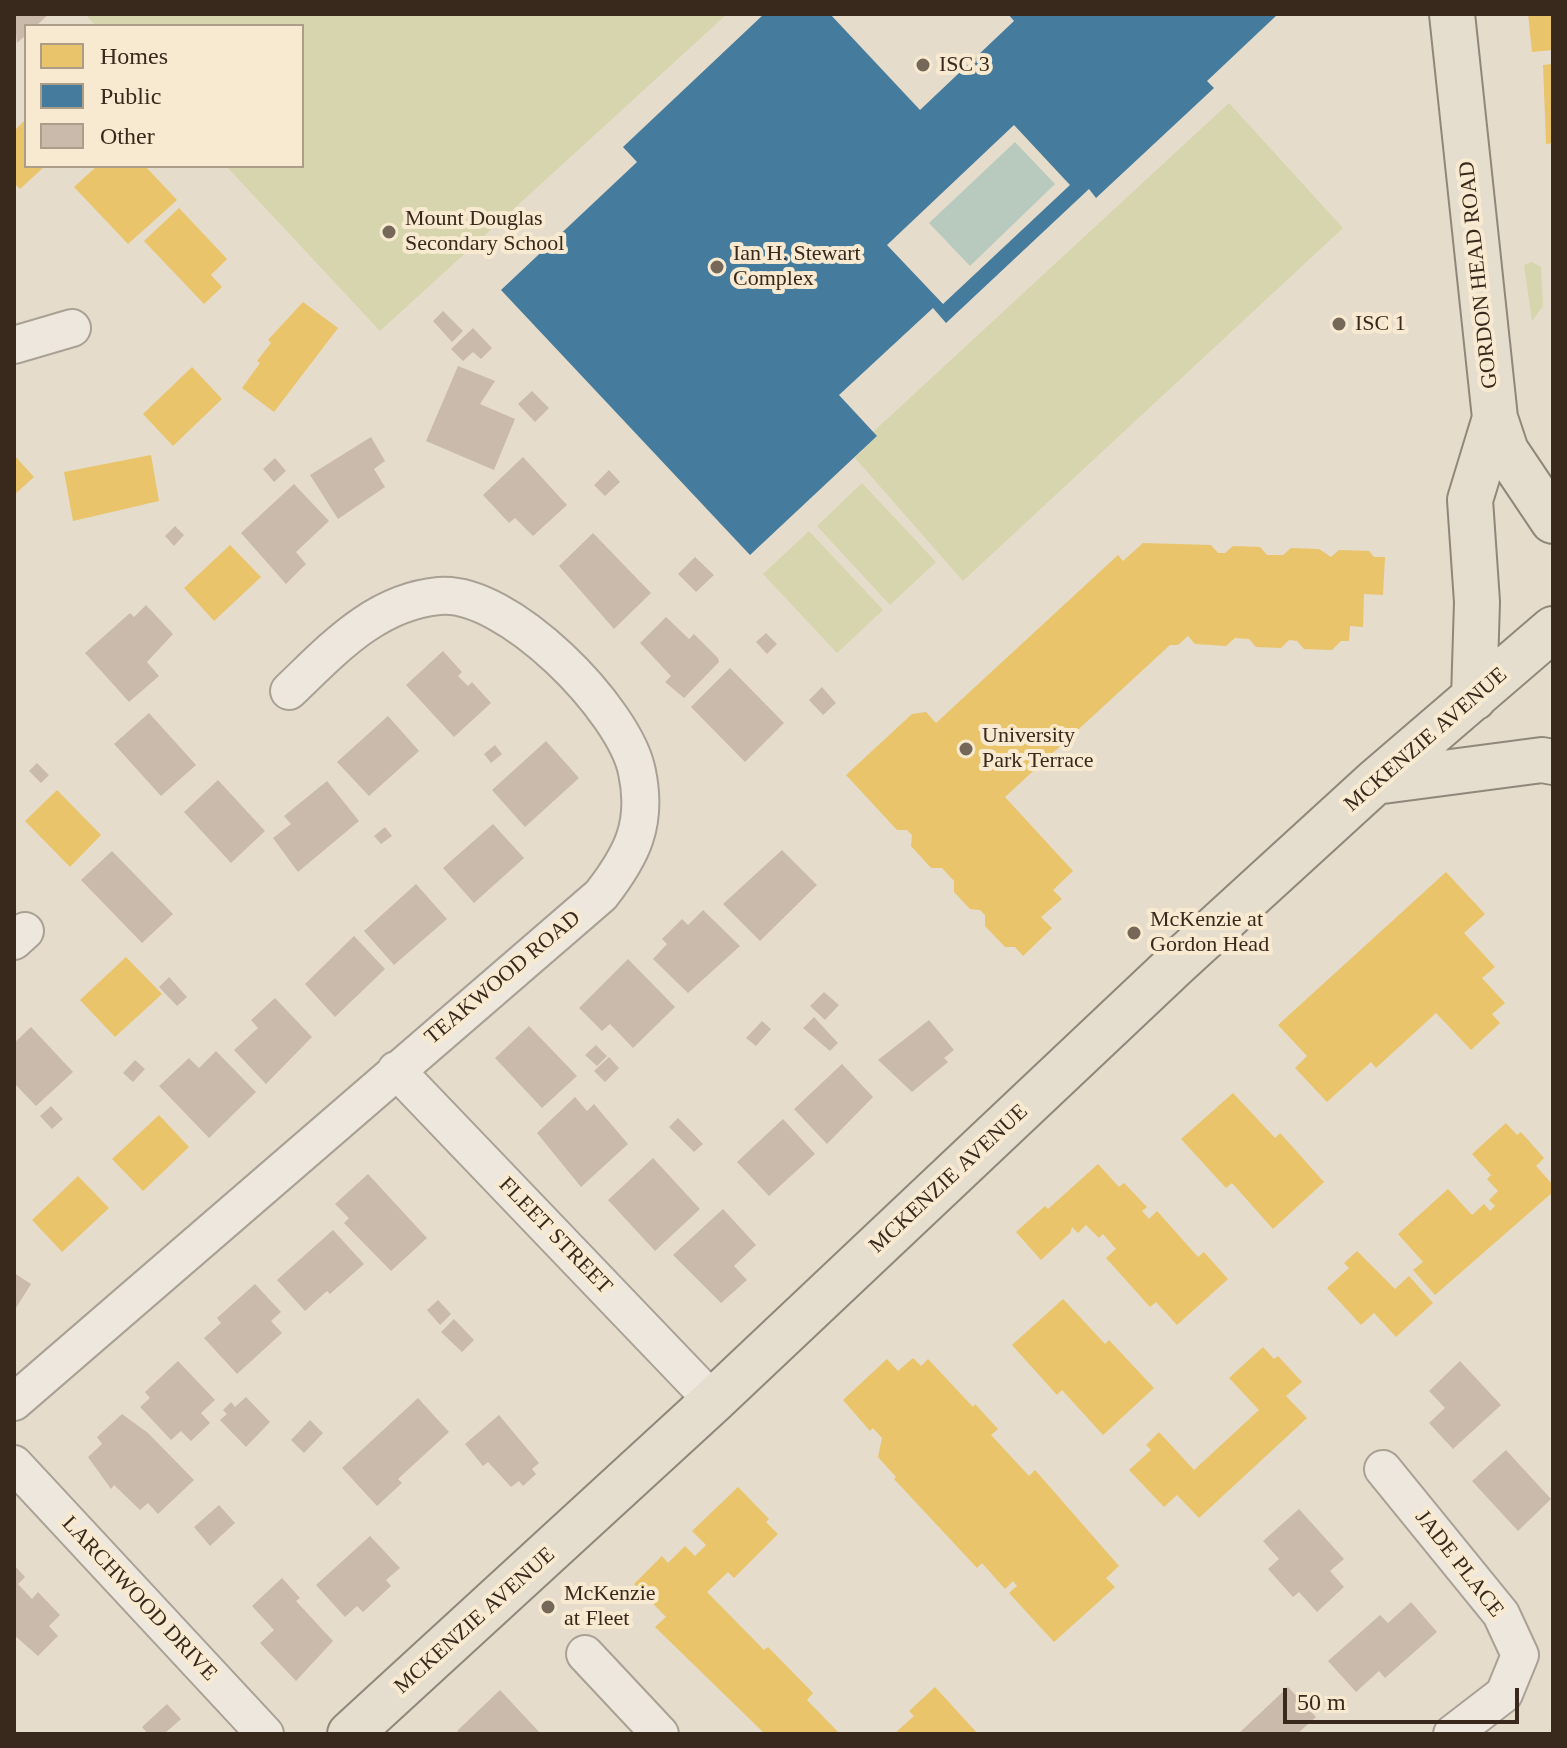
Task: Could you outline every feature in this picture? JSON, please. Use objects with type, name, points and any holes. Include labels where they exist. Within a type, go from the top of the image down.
[{"type":"main road","name":"GORDON HEAD ROAD","points":[[1452,14],[1495,418],[1506,451],[1553,521]]},
{"type":"main road","points":[[1474,698],[1477,602],[1470,500],[1495,418]]},
{"type":"main road","name":"MCKENZIE AVENUE","points":[[350,1734],[713,1401],[1177,963],[1375,782],[1553,629]]},
{"type":"main road","points":[[1375,782],[1542,760],[1553,762]]},
{"type":"street","points":[[14,345],[72,328]]},
{"type":"street","name":"TEAKWOOD ROAD","points":[[14,1402],[601,895],[628,860],[640,817],[637,771],[618,724],[533,632],[490,607],[442,595],[388,608],[344,639],[289,691]]},
{"type":"street","name":"FLEET STREET","points":[[396,1070],[713,1401]]},
{"type":"street","name":"LARCHWOOD DRIVE","points":[[14,1464],[265,1734]]},
{"type":"street","name":"JADE PLACE","points":[[1383,1469],[1501,1614],[1520,1655],[1504,1694],[1452,1734]]},
{"type":"street","points":[[585,1654],[660,1734]]},
{"type":"shaded area","name":"Mount Douglas Secondary School","points":[[85,14],[727,14],[380,331],[228,168],[304,168],[304,24],[94,24]]},
{"type":"shaded area","points":[[1229,103],[1343,228],[963,581],[855,458],[877,436],[873,432]]},
{"type":"shaded area","points":[[1015,142],[1055,184],[970,266],[929,223]]},
{"type":"shaded area","points":[[1532,262],[1541,267],[1543,306],[1532,321],[1524,265]]},
{"type":"shaded area","points":[[862,483],[936,562],[890,605],[817,526]]},
{"type":"shaded area","points":[[809,531],[883,610],[837,653],[763,574]]},
{"type":"building: Homes","points":[[1528,14],[1553,14],[1553,50],[1532,52]]},
{"type":"building: Homes","points":[[1553,64],[1553,143],[1546,144],[1543,65]]},
{"type":"building: Homes","points":[[24,121],[24,168],[43,168],[20,189],[14,183],[14,131]]},
{"type":"building: Homes","points":[[95,168],[147,168],[177,200],[128,244],[74,187]]},
{"type":"building: Homes","points":[[179,208],[227,259],[211,275],[222,287],[204,304],[144,241]]},
{"type":"building: Homes","points":[[303,302],[338,328],[274,412],[242,388],[271,343],[268,340]]},
{"type":"building: Homes","points":[[192,367],[222,399],[173,446],[143,414]]},
{"type":"building: Homes","points":[[14,455],[34,477],[14,495]]},
{"type":"building: Homes","points":[[151,455],[159,501],[73,521],[64,472]]},
{"type":"building: Homes","name":"University Park Terrace","points":[[1143,543],[1211,545],[1218,553],[1225,553],[1233,546],[1260,547],[1267,555],[1283,555],[1291,548],[1319,549],[1331,557],[1339,550],[1369,551],[1374,557],[1385,557],[1383,595],[1364,594],[1363,627],[1350,626],[1349,641],[1341,641],[1332,650],[1304,649],[1297,641],[1289,640],[1281,648],[1256,647],[1249,639],[1235,638],[1226,646],[1195,644],[1188,636],[1178,645],[1170,645],[1005,797],[1073,871],[1053,890],[1062,899],[1041,917],[1052,928],[1023,956],[1015,947],[1005,947],[985,926],[985,915],[980,910],[970,909],[954,892],[954,881],[942,868],[931,868],[911,846],[912,835],[907,830],[897,830],[846,775],[912,714],[926,712],[936,723],[1118,555],[1123,561]]},
{"type":"building: Homes","points":[[230,545],[261,577],[214,621],[184,588]]},
{"type":"building: Homes","points":[[57,790],[101,835],[70,867],[25,821]]},
{"type":"building: Homes","points":[[1446,872],[1485,914],[1464,933],[1495,967],[1482,978],[1505,1003],[1492,1014],[1500,1023],[1471,1050],[1436,1013],[1376,1068],[1371,1062],[1327,1102],[1295,1068],[1307,1056],[1278,1025]]},
{"type":"building: Homes","points":[[126,957],[162,994],[115,1037],[80,1000]]},
{"type":"building: Homes","points":[[1233,1093],[1275,1138],[1280,1133],[1324,1182],[1273,1229],[1232,1183],[1226,1188],[1181,1139]]},
{"type":"building: Homes","points":[[159,1115],[189,1147],[143,1191],[112,1159]]},
{"type":"building: Homes","points":[[1506,1123],[1517,1135],[1521,1132],[1544,1158],[1536,1166],[1553,1185],[1553,1192],[1435,1295],[1413,1270],[1423,1262],[1398,1234],[1448,1189],[1472,1215],[1484,1204],[1490,1211],[1495,1206],[1489,1200],[1498,1191],[1487,1179],[1491,1175],[1472,1154]]},
{"type":"building: Homes","points":[[1098,1164],[1119,1187],[1124,1183],[1147,1207],[1142,1211],[1149,1219],[1157,1211],[1198,1257],[1204,1252],[1228,1279],[1177,1325],[1156,1302],[1150,1307],[1106,1258],[1116,1249],[1103,1234],[1099,1238],[1086,1225],[1078,1233],[1072,1227],[1070,1233],[1041,1260],[1016,1232],[1045,1206],[1048,1209]]},
{"type":"building: Homes","points":[[78,1176],[109,1208],[62,1252],[32,1220]]},
{"type":"building: Homes","points":[[1357,1251],[1395,1289],[1409,1276],[1433,1303],[1396,1337],[1374,1313],[1361,1325],[1327,1288],[1349,1268],[1344,1263]]},
{"type":"building: Homes","points":[[1063,1299],[1105,1344],[1109,1340],[1154,1388],[1103,1435],[1062,1390],[1057,1395],[1012,1345]]},
{"type":"building: Homes","points":[[1263,1347],[1274,1359],[1278,1356],[1302,1382],[1286,1396],[1307,1418],[1199,1518],[1177,1495],[1164,1507],[1129,1470],[1151,1450],[1146,1445],[1159,1432],[1194,1470],[1259,1410],[1229,1378]]},
{"type":"building: Homes","points":[[913,1358],[921,1366],[928,1359],[973,1407],[975,1404],[998,1429],[991,1435],[1029,1476],[1035,1470],[1119,1566],[1106,1578],[1115,1587],[1054,1642],[1009,1593],[1017,1586],[1013,1581],[1005,1589],[982,1563],[977,1568],[894,1479],[896,1477],[878,1457],[882,1438],[873,1428],[870,1431],[843,1400],[887,1359],[898,1371]]},
{"type":"building: Homes","points":[[738,1487],[769,1519],[766,1522],[778,1534],[734,1578],[728,1572],[707,1592],[764,1650],[768,1647],[813,1693],[807,1700],[840,1734],[765,1734],[655,1627],[666,1617],[634,1584],[662,1556],[668,1563],[685,1546],[695,1556],[706,1545],[692,1531]]},
{"type":"building: Homes","points":[[935,1687],[978,1734],[894,1734],[914,1716],[909,1711]]},
{"type":"building: Public","name":"Ian H. Stewart Complex","points":[[764,14],[830,14],[920,110],[1014,21],[1008,14],[1278,14],[1207,81],[1214,88],[1096,198],[1089,189],[946,323],[933,308],[839,395],[877,436],[750,555],[501,290],[637,162],[623,147]],"holes":[[[1014,125],[1070,185],[943,304],[887,245]]]},
{"type":"building: Other","points":[[14,14],[49,14],[38,24],[24,24],[24,37],[17,43]]},
{"type":"building: Other","points":[[443,311],[463,331],[452,342],[433,321]]},
{"type":"building: Other","points":[[473,328],[492,348],[481,359],[473,352],[463,361],[451,349]]},
{"type":"building: Other","points":[[458,366],[495,381],[480,404],[515,419],[494,470],[426,441]]},
{"type":"building: Other","points":[[532,391],[549,408],[535,422],[518,404]]},
{"type":"building: Other","points":[[371,437],[385,461],[374,469],[385,487],[338,519],[310,475]]},
{"type":"building: Other","points":[[523,457],[567,505],[533,536],[515,518],[509,523],[483,495]]},
{"type":"building: Other","points":[[275,458],[286,471],[274,482],[263,469]]},
{"type":"building: Other","points":[[609,470],[620,482],[605,496],[594,485]]},
{"type":"building: Other","points":[[294,484],[329,521],[296,552],[306,564],[286,584],[241,533]]},
{"type":"building: Other","points":[[175,526],[184,535],[174,546],[165,536]]},
{"type":"building: Other","points":[[593,533],[651,593],[614,629],[559,566]]},
{"type":"building: Other","points":[[695,557],[714,575],[696,592],[678,574]]},
{"type":"building: Other","points":[[146,605],[173,634],[147,662],[159,676],[129,702],[85,653],[130,613],[134,617]]},
{"type":"building: Other","points":[[666,617],[689,639],[694,634],[719,662],[684,698],[665,682],[671,676],[640,643]]},
{"type":"building: Other","points":[[766,633],[777,644],[767,654],[756,642]]},
{"type":"building: Other","points":[[443,651],[462,672],[458,676],[468,686],[472,682],[491,703],[454,737],[406,685]]},
{"type":"building: Other","points":[[730,668],[784,723],[745,762],[691,707]]},
{"type":"building: Other","points":[[822,687],[836,703],[823,715],[809,700]]},
{"type":"building: Other","points":[[149,713],[196,765],[161,796],[114,744]]},
{"type":"building: Other","points":[[388,716],[419,751],[369,796],[337,762]]},
{"type":"building: Other","points":[[546,741],[579,778],[525,827],[492,790]]},
{"type":"building: Other","points":[[495,745],[502,754],[491,763],[484,754]]},
{"type":"building: Other","points":[[37,763],[49,775],[41,783],[29,771]]},
{"type":"building: Other","points":[[218,780],[265,831],[231,863],[184,812]]},
{"type":"building: Other","points":[[327,781],[359,821],[298,872],[273,838],[291,824],[284,816]]},
{"type":"building: Other","points":[[493,824],[524,858],[474,903],[443,868]]},
{"type":"building: Other","points":[[385,827],[392,836],[381,844],[374,836]]},
{"type":"building: Other","points":[[782,850],[817,885],[760,941],[723,904]]},
{"type":"building: Other","points":[[112,851],[173,914],[142,943],[81,880]]},
{"type":"building: Other","points":[[416,884],[447,919],[394,965],[364,931]]},
{"type":"building: Other","points":[[703,910],[740,946],[688,993],[653,959],[667,944],[662,939],[682,919],[688,925]]},
{"type":"building: Other","points":[[354,936],[385,969],[335,1017],[305,984]]},
{"type":"building: Other","points":[[628,959],[675,1007],[633,1048],[610,1024],[602,1031],[579,1008]]},
{"type":"building: Other","points":[[169,977],[187,997],[177,1006],[159,987]]},
{"type":"building: Other","points":[[824,992],[839,1005],[825,1020],[810,1006]]},
{"type":"building: Other","points":[[275,998],[312,1037],[266,1084],[234,1050],[258,1028],[251,1020]]},
{"type":"building: Other","points":[[814,1017],[838,1043],[830,1051],[803,1028]]},
{"type":"building: Other","points":[[929,1020],[954,1050],[944,1058],[948,1062],[912,1092],[878,1060]]},
{"type":"building: Other","points":[[762,1021],[771,1029],[756,1046],[746,1038]]},
{"type":"building: Other","points":[[529,1026],[577,1076],[542,1108],[495,1058]]},
{"type":"building: Other","points":[[31,1027],[73,1072],[36,1106],[14,1083],[14,1043]]},
{"type":"building: Other","points":[[596,1045],[607,1056],[597,1066],[585,1055]]},
{"type":"building: Other","points":[[216,1051],[256,1092],[209,1138],[159,1086],[189,1058],[199,1068]]},
{"type":"building: Other","points":[[609,1057],[619,1068],[605,1082],[594,1071]]},
{"type":"building: Other","points":[[135,1060],[145,1069],[133,1082],[123,1073]]},
{"type":"building: Other","points":[[842,1064],[873,1097],[827,1144],[794,1109]]},
{"type":"building: Other","points":[[575,1097],[587,1111],[594,1104],[628,1144],[581,1187],[537,1133]]},
{"type":"building: Other","points":[[51,1106],[63,1119],[52,1129],[40,1116]]},
{"type":"building: Other","points":[[678,1118],[703,1144],[694,1152],[669,1127]]},
{"type":"building: Other","points":[[783,1119],[815,1154],[769,1196],[737,1162]]},
{"type":"building: Other","points":[[653,1158],[700,1209],[655,1251],[608,1200]]},
{"type":"building: Other","points":[[368,1174],[427,1238],[391,1271],[344,1223],[349,1218],[335,1204]]},
{"type":"building: Other","points":[[723,1209],[756,1245],[734,1266],[747,1280],[721,1303],[673,1255]]},
{"type":"building: Other","points":[[333,1230],[364,1264],[305,1311],[277,1280]]},
{"type":"building: Other","points":[[14,1273],[31,1284],[14,1311]]},
{"type":"building: Other","points":[[255,1284],[281,1312],[271,1321],[282,1333],[237,1374],[204,1338],[221,1323],[217,1318]]},
{"type":"building: Other","points":[[438,1300],[451,1314],[440,1325],[427,1310]]},
{"type":"building: Other","points":[[454,1319],[474,1340],[462,1352],[441,1332]]},
{"type":"building: Other","points":[[178,1361],[215,1400],[201,1413],[210,1423],[191,1441],[181,1431],[171,1440],[140,1407],[150,1398],[145,1392]]},
{"type":"building: Other","points":[[1460,1361],[1501,1405],[1453,1449],[1429,1423],[1445,1408],[1429,1391]]},
{"type":"building: Other","points":[[246,1397],[270,1422],[246,1447],[220,1420],[227,1414],[223,1410],[231,1402],[235,1407]]},
{"type":"building: Other","points":[[418,1398],[449,1432],[398,1479],[402,1483],[377,1506],[342,1468]]},
{"type":"building: Other","points":[[122,1414],[148,1433],[194,1480],[158,1514],[148,1503],[140,1510],[114,1485],[111,1489],[88,1457],[102,1444],[97,1437]]},
{"type":"building: Other","points":[[499,1415],[539,1463],[532,1469],[536,1474],[523,1486],[519,1481],[511,1487],[488,1462],[483,1466],[465,1444]]},
{"type":"building: Other","points":[[310,1420],[323,1433],[304,1453],[291,1440]]},
{"type":"building: Other","points":[[1506,1450],[1551,1499],[1518,1531],[1472,1481]]},
{"type":"building: Other","points":[[219,1505],[235,1523],[210,1546],[194,1527]]},
{"type":"building: Other","points":[[1299,1509],[1344,1559],[1330,1571],[1344,1587],[1317,1612],[1299,1592],[1293,1597],[1268,1569],[1279,1559],[1263,1541]]},
{"type":"building: Other","points":[[370,1536],[400,1568],[386,1580],[391,1586],[363,1612],[357,1606],[345,1617],[316,1585]]},
{"type":"building: Other","points":[[14,1565],[25,1577],[18,1584],[32,1599],[38,1592],[60,1615],[49,1626],[58,1636],[38,1656],[14,1635]]},
{"type":"building: Other","points":[[282,1578],[300,1598],[296,1601],[333,1641],[296,1681],[260,1643],[274,1630],[252,1606]]},
{"type":"building: Other","points":[[1411,1602],[1437,1632],[1385,1678],[1379,1671],[1356,1692],[1328,1661],[1380,1615],[1388,1623]]},
{"type":"building: Other","points":[[1288,1687],[1316,1717],[1297,1734],[1238,1734]]},
{"type":"building: Other","points":[[500,1690],[541,1734],[460,1734],[457,1731]]},
{"type":"building: Other","points":[[167,1704],[181,1719],[164,1734],[148,1734],[142,1727]]},
{"type":"place","name":"ISC 3","points":[[923,65]]},
{"type":"place","name":"Mount Douglas Secondary School","points":[[389,232]]},
{"type":"place","name":"Ian H. Stewart Complex","points":[[717,267]]},
{"type":"place","name":"ISC 1","points":[[1339,324]]},
{"type":"place","name":"University Park Terrace","points":[[966,749]]},
{"type":"place","name":"McKenzie at Gordon Head","points":[[1134,933]]},
{"type":"place","name":"McKenzie at Fleet","points":[[548,1607]]}]
